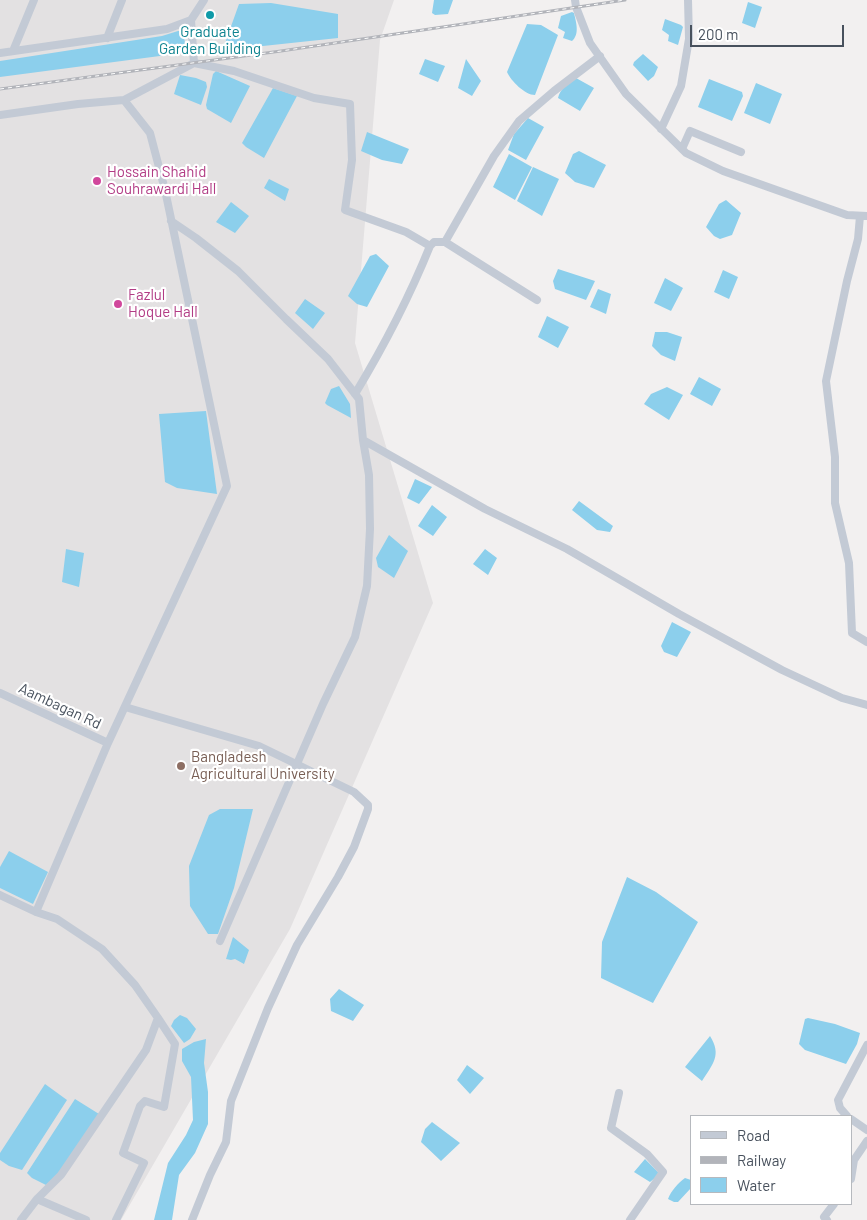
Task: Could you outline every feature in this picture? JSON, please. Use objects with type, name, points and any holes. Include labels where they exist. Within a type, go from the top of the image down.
[{"type":"street","points":[[13,51],[34,0]]},
{"type":"street","points":[[107,38],[122,0]]},
{"type":"street","points":[[0,53],[167,30],[191,20],[204,0]]},
{"type":"street","points":[[575,0],[590,43],[626,94],[686,153],[723,170],[847,215],[864,216],[847,281],[826,382],[835,457],[835,503],[849,563],[852,633],[867,642]]},
{"type":"street","points":[[661,129],[681,86],[685,68],[689,39],[688,0]]},
{"type":"street","points":[[191,20],[194,63]]},
{"type":"street","points":[[445,242],[494,156],[519,121],[554,90],[600,56]]},
{"type":"street","points":[[0,115],[78,104],[124,100],[194,63],[234,71],[314,98],[350,104],[352,160],[345,210],[406,232],[430,246]]},
{"type":"street","points":[[36,912],[108,744],[227,486],[171,221],[150,133],[124,100]]},
{"type":"street","points":[[682,149],[690,131],[741,152]]},
{"type":"street","points":[[171,221],[238,271],[328,359],[359,399],[369,475],[370,530],[367,586],[355,636],[220,941]]},
{"type":"street","points":[[355,394],[379,356],[411,291],[430,246],[434,242],[445,242],[536,300]]},
{"type":"street","points":[[363,440],[485,509],[567,549],[782,670],[842,698],[867,704]]},
{"type":"street","name":"Aambagan Rd","points":[[0,693],[108,744]]},
{"type":"street","points":[[125,707],[259,746],[354,792],[365,801],[368,809],[354,847],[338,878],[297,945],[268,1008],[231,1101],[226,1142],[192,1220]]},
{"type":"street","points":[[0,895],[36,912],[57,919],[102,949],[135,985],[175,1044],[164,1107],[145,1101],[140,1106],[123,1153],[144,1163],[116,1220]]},
{"type":"street","points":[[21,1220],[37,1199],[61,1175],[146,1050],[158,1018]]},
{"type":"street","points":[[846,1115],[840,1108],[838,1100],[867,1045]]},
{"type":"street","points":[[618,1093],[611,1128],[647,1154],[663,1172],[630,1220]]},
{"type":"street","points":[[852,1120],[867,1130]]},
{"type":"street","points":[[852,1173],[854,1160],[867,1141]]},
{"type":"street","points":[[37,1199],[86,1220]]},
{"type":"street","points":[[827,1220],[824,1217],[833,1205]]},
{"type":"shaded area","name":"Bangladesh Agricultural University","points":[[0,0],[394,0],[380,40],[355,343],[433,603],[290,929],[121,1220],[0,1220]]},
{"type":"water","points":[[434,0],[453,0],[448,14],[435,15],[432,13]]},
{"type":"water","points":[[748,2],[762,7],[755,28],[742,23]]},
{"type":"water","points":[[271,3],[338,14],[338,38],[263,46],[224,46],[239,4]]},
{"type":"water","points":[[574,13],[577,28],[576,35],[572,41],[563,38],[565,32],[558,28],[561,16]]},
{"type":"water","points":[[665,19],[683,27],[678,45],[668,41],[669,35],[662,30]]},
{"type":"water","points":[[527,24],[541,25],[558,35],[535,95],[527,93],[519,87],[507,72]]},
{"type":"water","points":[[178,31],[183,33],[185,46],[183,51],[175,54],[0,77],[0,61],[162,36]]},
{"type":"water","points":[[643,54],[658,67],[654,76],[648,81],[633,65]]},
{"type":"water","points":[[425,59],[445,66],[438,82],[419,74]]},
{"type":"water","points":[[466,59],[481,81],[472,96],[458,88]]},
{"type":"water","points":[[216,71],[250,86],[231,123],[207,109],[206,105],[213,74]]},
{"type":"water","points":[[180,75],[206,82],[207,87],[201,105],[174,94]]},
{"type":"water","points":[[576,78],[594,88],[580,111],[558,98],[562,89]]},
{"type":"water","points":[[709,79],[742,92],[743,96],[732,121],[698,107]]},
{"type":"water","points":[[756,83],[782,94],[770,124],[744,113]]},
{"type":"water","points":[[273,88],[297,96],[264,158],[242,143]]},
{"type":"water","points":[[528,118],[544,127],[526,160],[508,150],[514,134]]},
{"type":"water","points":[[367,132],[409,149],[402,164],[382,160],[361,151]]},
{"type":"water","points":[[579,151],[606,165],[594,188],[575,182],[565,173],[573,154]]},
{"type":"water","points":[[509,154],[532,167],[515,200],[493,187]]},
{"type":"water","points":[[533,167],[559,179],[542,216],[517,201]]},
{"type":"water","points":[[269,179],[289,189],[285,201],[264,188]]},
{"type":"water","points":[[726,200],[741,213],[732,235],[720,239],[714,236],[706,227],[719,204]]},
{"type":"water","points":[[231,202],[249,216],[235,233],[216,222]]},
{"type":"water","points":[[376,254],[389,266],[367,307],[357,304],[348,296],[370,256]]},
{"type":"water","points":[[558,269],[595,281],[586,300],[555,289],[553,281]]},
{"type":"water","points":[[723,270],[738,277],[729,299],[714,292]]},
{"type":"water","points":[[665,278],[683,288],[671,311],[654,303]]},
{"type":"water","points":[[598,289],[611,294],[606,314],[590,307]]},
{"type":"water","points":[[305,299],[325,313],[313,329],[295,313]]},
{"type":"water","points":[[547,316],[569,327],[558,348],[538,337]]},
{"type":"water","points":[[655,332],[667,332],[682,337],[675,361],[661,355],[652,346]]},
{"type":"water","points":[[699,377],[721,389],[712,406],[690,394]]},
{"type":"water","points":[[339,386],[350,404],[351,418],[325,403],[331,389]]},
{"type":"water","points":[[667,387],[683,395],[669,420],[644,404],[651,394]]},
{"type":"water","points":[[206,411],[217,494],[177,488],[165,482],[159,414]]},
{"type":"water","points":[[415,479],[432,487],[419,504],[407,498]]},
{"type":"water","points":[[579,501],[613,526],[610,532],[597,530],[572,510]]},
{"type":"water","points":[[432,505],[447,517],[433,536],[418,526]]},
{"type":"water","points":[[389,535],[408,551],[394,578],[378,567],[376,558]]},
{"type":"water","points":[[66,549],[84,553],[79,587],[62,582]]},
{"type":"water","points":[[485,549],[497,558],[488,575],[473,564]]},
{"type":"water","points":[[672,622],[691,632],[677,657],[664,652],[661,646]]},
{"type":"water","points":[[220,809],[253,809],[234,888],[218,934],[208,934],[190,906],[189,866],[209,815]]},
{"type":"water","points":[[9,851],[48,872],[33,904],[0,888],[0,867]]},
{"type":"water","points":[[627,877],[656,892],[698,922],[653,1003],[601,978],[602,942]]},
{"type":"water","points":[[233,937],[249,950],[244,964],[235,959],[226,959]]},
{"type":"water","points":[[339,989],[364,1005],[353,1021],[331,1011],[330,999]]},
{"type":"water","points":[[180,1015],[187,1018],[196,1029],[190,1039],[184,1043],[171,1026]]},
{"type":"water","points":[[805,1019],[835,1024],[860,1033],[857,1044],[846,1064],[805,1050],[799,1044]]},
{"type":"water","points":[[710,1036],[714,1043],[716,1054],[713,1064],[702,1081],[685,1067]]},
{"type":"water","points":[[206,1039],[204,1063],[208,1092],[208,1124],[195,1153],[179,1175],[172,1220],[154,1220],[168,1163],[193,1120],[191,1077],[182,1061],[182,1049],[194,1042]]},
{"type":"water","points":[[467,1065],[484,1078],[470,1094],[457,1080]]},
{"type":"water","points":[[45,1084],[67,1100],[22,1170],[9,1166],[0,1160],[0,1153]]},
{"type":"water","points":[[75,1099],[99,1114],[59,1174],[46,1185],[32,1178],[27,1173]]},
{"type":"water","points":[[432,1122],[460,1143],[441,1161],[421,1142],[425,1129]]},
{"type":"water","points":[[645,1159],[660,1174],[650,1182],[634,1172]]},
{"type":"water","points":[[685,1178],[690,1180],[690,1189],[678,1202],[674,1202],[668,1199]]},
{"type":"railway","points":[[0,89],[281,51],[625,0]]},
{"type":"place","name":"Graduate Garden Building","points":[[210,15]]},
{"type":"place","name":"Hossain Shahid Souhrawardi Hall","points":[[97,181]]},
{"type":"place","name":"Fazlul Hoque Hall","points":[[118,304]]},
{"type":"place","name":"Bangladesh Agricultural University","points":[[181,766]]}]
